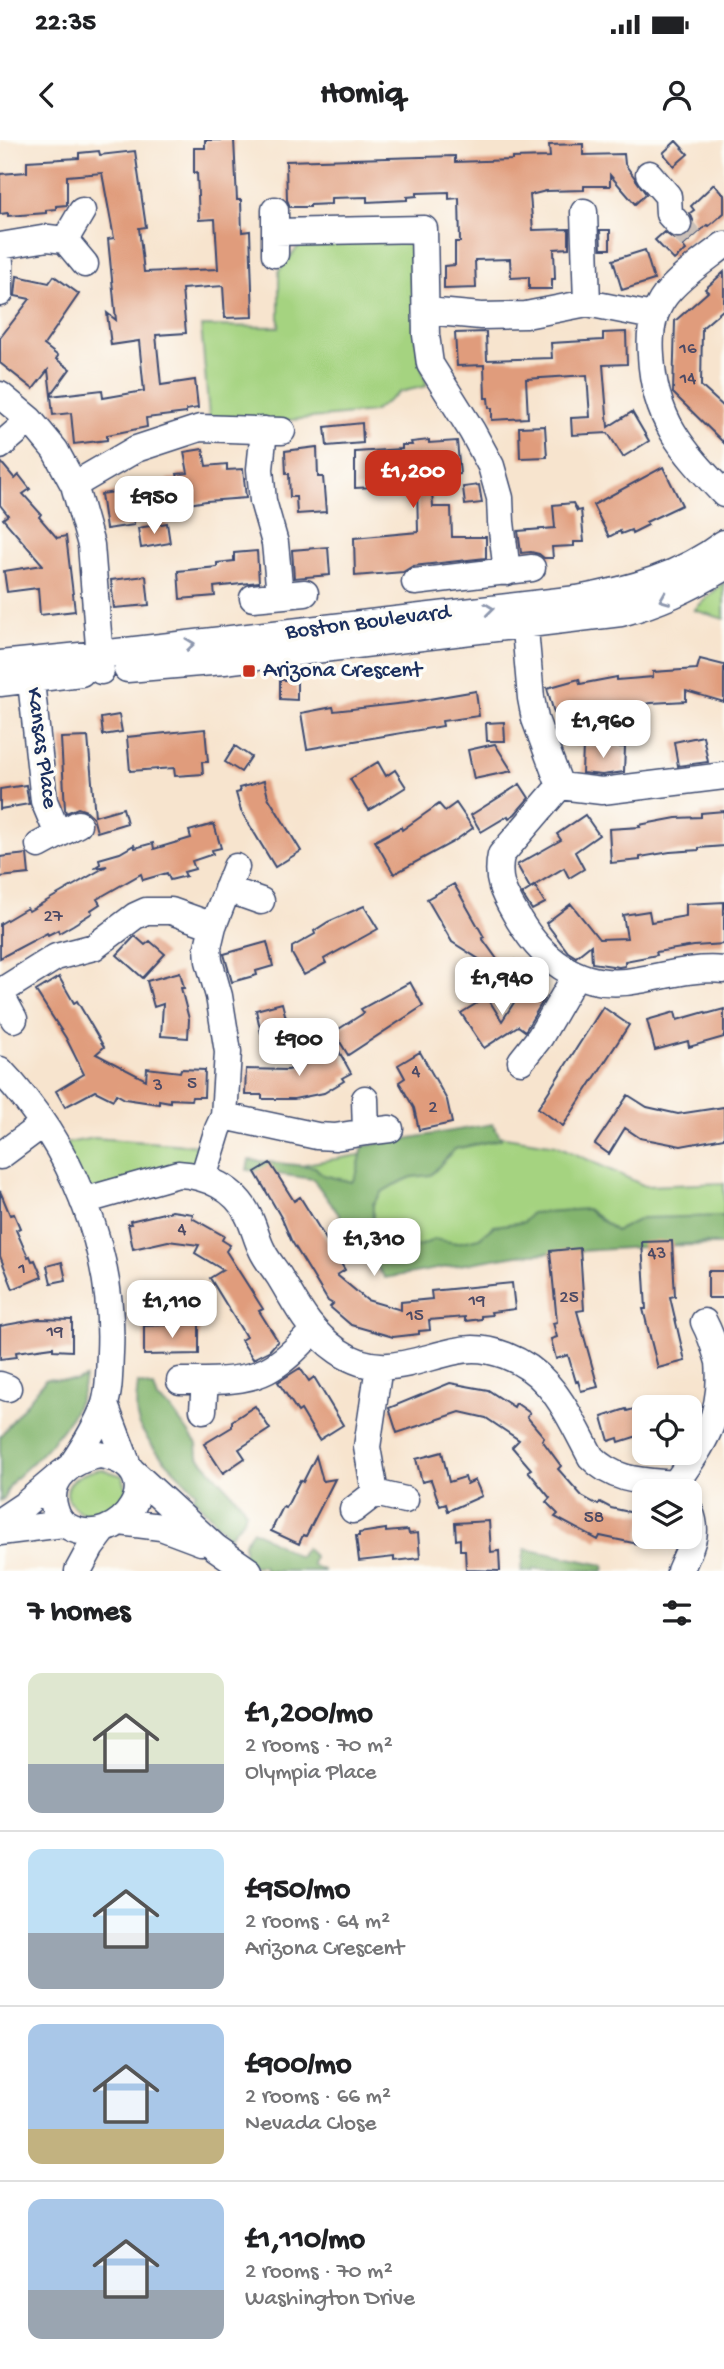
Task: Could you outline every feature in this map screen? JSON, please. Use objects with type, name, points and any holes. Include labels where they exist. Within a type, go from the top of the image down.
[{"type":"street","points":[[649,174],[668,196],[669,214],[700,242],[653,316],[650,343],[655,393],[663,416],[684,449],[724,494]]},
{"type":"street","points":[[65,240],[82,211]]},
{"type":"street","points":[[583,212],[587,303]]},
{"type":"street","points":[[275,232],[425,229],[426,335],[430,364],[491,466],[500,498],[500,522],[507,571],[415,582]]},
{"type":"street","points":[[0,246],[48,238],[65,240],[85,264]]},
{"type":"street","points":[[0,262],[0,293]]},
{"type":"street","points":[[427,311],[481,316],[526,315],[587,303],[653,316]]},
{"type":"street","points":[[0,395],[30,421],[55,450],[74,485],[91,545],[101,663]]},
{"type":"street","points":[[0,446],[30,421]]},
{"type":"street","points":[[74,485],[136,449],[200,428],[273,431],[260,470],[263,501],[293,594],[253,598]]},
{"type":"street","name":"Boston Boulevard","points":[[524,614],[651,582],[682,569],[724,543]]},
{"type":"street","name":"Boston Boulevard","points":[[0,664],[30,670],[101,663],[224,661],[356,634],[524,614],[621,613],[658,602],[724,568]]},
{"type":"street","points":[[524,614],[535,719],[560,786]]},
{"type":"street","name":"Boston Boulevard","points":[[0,683],[30,670]]},
{"type":"street","name":"Kansas Place","points":[[30,670],[44,801],[58,834]]},
{"type":"street","points":[[560,786],[602,791],[724,776]]},
{"type":"street","points":[[560,786],[501,855],[498,877],[506,898],[538,948],[559,966],[594,981],[626,982],[683,970],[724,970]]},
{"type":"street","points":[[203,1178],[224,1116],[228,1052],[219,996],[209,961],[208,947],[212,926],[232,878],[261,901]]},
{"type":"street","points":[[14,1019],[0,993],[56,957],[94,947],[135,916],[146,911],[171,911],[212,926]]},
{"type":"street","points":[[521,1061],[540,1037],[576,975]]},
{"type":"street","points":[[0,1070],[43,1124],[72,1173],[102,1260],[110,1310],[108,1387],[104,1405],[96,1426],[56,1485],[53,1496],[54,1506],[66,1526],[77,1571]]},
{"type":"street","points":[[224,1116],[317,1136],[335,1137],[378,1131],[365,1099]]},
{"type":"street","points":[[4,1162],[43,1124]]},
{"type":"street","points":[[83,1201],[166,1176],[190,1174],[227,1190],[247,1211],[262,1251],[303,1318],[342,1354],[379,1366],[411,1364],[457,1350],[470,1349],[511,1358],[548,1385],[600,1466],[621,1478],[632,1480]]},
{"type":"street","points":[[203,1410],[193,1381],[240,1380],[265,1372],[295,1350],[314,1330]]},
{"type":"street","points":[[683,1479],[714,1429],[724,1400],[713,1331]]},
{"type":"street","points":[[375,1493],[367,1447],[379,1366]]},
{"type":"street","points":[[77,1571],[91,1547],[134,1504],[138,1493],[138,1483],[104,1405]]},
{"type":"street","points":[[0,1521],[68,1467],[85,1458],[100,1455],[113,1458],[129,1467],[216,1548],[249,1571]]},
{"type":"street","points":[[375,1493],[405,1500]]},
{"type":"street","points":[[353,1510],[375,1493]]},
{"type":"street","points":[[0,1532],[66,1526],[89,1531],[112,1526],[161,1527],[216,1548]]},
{"type":"street","points":[[680,1571],[691,1549]]},
{"type":"green space","points":[[395,239],[411,245],[417,265],[420,361],[427,386],[400,392],[373,412],[210,428],[201,326],[279,327],[279,271],[303,241]]},
{"type":"green space","points":[[724,582],[724,619],[694,610]]},
{"type":"green space","points":[[493,1124],[501,1139],[455,1149],[431,1175],[412,1177],[382,1192],[373,1204],[373,1224],[384,1241],[400,1247],[418,1246],[433,1239],[457,1243],[479,1238],[494,1226],[524,1222],[531,1213],[587,1209],[616,1231],[642,1218],[724,1216],[724,1245],[706,1243],[517,1255],[385,1278],[313,1179],[247,1170],[249,1160],[315,1167],[323,1175],[352,1182],[357,1173],[363,1146]]},
{"type":"green space","points":[[486,1134],[556,1145],[645,1186],[724,1183],[724,1245],[591,1246],[547,1238],[380,1272],[305,1164]]},
{"type":"green space","points":[[94,1138],[214,1147],[203,1178],[83,1201],[57,1145]]},
{"type":"green space","points":[[85,1378],[79,1402],[67,1423],[13,1482],[5,1498],[0,1501],[0,1436],[46,1379],[76,1381]]},
{"type":"green space","points":[[138,1383],[154,1387],[158,1399],[171,1409],[197,1444],[198,1456],[246,1512],[244,1519],[229,1537],[193,1497],[196,1492],[162,1457],[140,1427],[136,1404]]},
{"type":"green space","points":[[101,1469],[123,1476],[127,1492],[114,1509],[102,1515],[89,1515],[70,1503],[67,1494],[70,1484],[81,1475]]},
{"type":"green space","points":[[253,1530],[299,1557],[306,1548],[314,1556],[312,1565],[325,1571],[266,1571],[263,1566],[254,1566],[244,1558],[244,1543]]},
{"type":"green space","points":[[525,1549],[604,1565],[603,1571],[521,1571]]},
{"type":"building","points":[[205,140],[234,140],[237,200],[241,200],[242,232],[250,231],[253,317],[225,318],[223,286],[182,289],[186,333],[156,335],[161,385],[195,380],[198,408],[186,410],[186,413],[146,418],[147,427],[107,435],[107,440],[74,444],[71,413],[53,415],[51,396],[102,390],[103,398],[144,391],[139,341],[111,345],[107,313],[116,320],[108,239],[114,238],[102,173],[67,176],[67,205],[56,206],[56,209],[46,210],[46,213],[8,216],[8,213],[0,214],[0,174],[27,172],[27,161],[79,158],[79,153],[99,151],[100,155],[135,151],[146,227],[139,228],[144,272],[218,269],[215,219],[199,220],[197,172],[194,173],[194,148],[205,148]]},
{"type":"building","points":[[676,141],[688,154],[674,166],[663,153]]},
{"type":"building","points":[[583,144],[583,155],[624,154],[625,164],[646,194],[635,204],[610,175],[610,186],[584,186],[584,190],[546,191],[530,195],[533,230],[569,229],[569,248],[554,249],[555,279],[552,279],[552,289],[529,289],[529,277],[511,278],[510,259],[475,260],[476,288],[444,289],[444,266],[455,265],[455,242],[460,242],[459,198],[449,199],[449,192],[417,193],[417,196],[407,197],[407,200],[367,202],[367,197],[331,198],[331,204],[310,207],[290,207],[287,200],[286,161],[455,156],[455,162],[512,160],[550,157],[549,145]]},
{"type":"building","points":[[714,184],[724,195],[724,213],[683,246],[686,250],[674,260],[655,240],[664,232],[674,239],[689,235],[693,228],[690,213],[694,210],[691,206]]},
{"type":"building","points":[[600,230],[610,230],[610,249],[601,249]]},
{"type":"building","points":[[645,250],[654,280],[622,290],[613,260]]},
{"type":"building","points":[[724,272],[724,309],[702,328],[701,386],[724,407],[724,443],[673,393],[675,321],[708,292],[705,289]]},
{"type":"building","points":[[17,276],[49,283],[54,276],[79,294],[44,345],[58,356],[56,359],[70,369],[51,395],[48,370],[33,389],[0,363],[0,338],[30,299],[15,296]]},
{"type":"building","points":[[486,332],[487,360],[552,358],[551,343],[603,340],[603,333],[626,332],[627,364],[603,365],[608,427],[632,412],[649,441],[623,457],[608,433],[572,435],[571,418],[590,417],[587,375],[526,379],[528,418],[492,420],[492,408],[489,408],[488,398],[485,398],[484,365],[457,366],[455,333]]},
{"type":"building","points":[[362,423],[363,443],[327,446],[325,427]]},
{"type":"building","points":[[545,426],[547,457],[520,458],[519,427]]},
{"type":"building","points":[[429,440],[429,443],[457,441],[460,474],[431,477],[433,507],[451,507],[452,537],[486,537],[486,558],[413,566],[403,572],[355,576],[354,538],[418,532],[417,485],[355,488],[355,452],[402,449],[402,445],[412,445],[411,442]]},
{"type":"building","points":[[317,447],[318,477],[323,477],[326,512],[297,514],[296,497],[290,497],[285,451]]},
{"type":"building","points":[[203,449],[206,466],[227,464],[227,470],[243,469],[246,498],[172,507],[168,479],[178,478],[177,474],[188,473],[184,452]]},
{"type":"building","points":[[0,461],[15,479],[19,475],[30,489],[23,494],[57,538],[66,536],[75,611],[40,615],[38,588],[7,592],[4,571],[43,565],[3,519],[8,515],[0,505]]},
{"type":"building","points":[[663,467],[682,505],[646,522],[648,525],[632,533],[631,530],[621,534],[620,531],[609,537],[593,505]]},
{"type":"building","points":[[479,485],[482,503],[465,505],[463,487]]},
{"type":"building","points":[[129,490],[134,525],[106,529],[101,494]]},
{"type":"building","points":[[573,503],[577,511],[581,510],[584,542],[574,542],[574,546],[552,547],[553,558],[544,558],[531,552],[521,553],[518,531],[555,528],[553,505]]},
{"type":"building","points":[[167,523],[170,543],[141,548],[138,528]]},
{"type":"building","points":[[328,547],[330,575],[294,578],[292,550]]},
{"type":"building","points":[[257,551],[259,582],[214,587],[215,596],[180,599],[178,571],[217,567],[217,563],[234,561],[234,553]]},
{"type":"building","points":[[146,576],[149,605],[114,608],[111,580]]},
{"type":"building","points":[[700,659],[724,665],[724,702],[686,691],[686,701],[651,703],[588,713],[594,743],[575,747],[568,709],[554,713],[547,688],[579,679],[580,684],[617,677],[617,680],[653,677],[653,672],[697,669]]},
{"type":"building","points":[[280,680],[297,680],[297,700],[280,699]]},
{"type":"building","points":[[476,691],[479,716],[442,721],[443,726],[307,749],[301,713],[333,707],[334,711],[406,703]]},
{"type":"building","points":[[119,715],[122,732],[103,735],[101,718]]},
{"type":"building","points":[[504,722],[505,741],[487,741],[486,723]]},
{"type":"building","points":[[205,729],[208,762],[202,762],[203,774],[175,776],[174,768],[130,771],[127,737]]},
{"type":"building","points":[[703,736],[708,762],[678,766],[674,742]]},
{"type":"building","points":[[88,737],[95,816],[123,808],[127,823],[97,832],[93,817],[87,811],[78,808],[66,813],[65,809],[61,738]]},
{"type":"building","points":[[495,744],[512,771],[474,779],[468,750]]},
{"type":"building","points":[[235,746],[251,757],[241,772],[225,762]]},
{"type":"building","points":[[583,746],[625,747],[624,772],[602,775],[582,773]]},
{"type":"building","points":[[378,762],[386,776],[395,770],[406,787],[369,810],[350,779]]},
{"type":"building","points":[[264,781],[268,797],[301,851],[275,867],[241,811],[236,793],[240,792],[239,788]]},
{"type":"building","points":[[520,784],[529,798],[515,814],[481,832],[471,815]]},
{"type":"building","points":[[26,785],[29,804],[0,809],[0,789]]},
{"type":"building","points":[[456,803],[473,828],[394,874],[375,841],[401,827],[402,830],[439,804],[445,811]]},
{"type":"building","points":[[724,811],[724,846],[670,852],[640,857],[640,860],[611,863],[609,829],[640,827],[639,825],[676,818],[701,817],[701,813]]},
{"type":"building","points":[[585,815],[599,835],[575,852],[584,869],[569,878],[564,868],[530,888],[517,865],[561,840],[557,834]]},
{"type":"building","points":[[214,824],[221,848],[212,850],[213,854],[192,861],[195,869],[184,872],[186,876],[170,880],[167,873],[143,880],[141,874],[97,899],[100,904],[91,910],[92,913],[73,925],[59,933],[58,930],[48,935],[47,933],[0,958],[0,924],[27,908],[29,911],[107,866],[94,868],[100,864],[99,859],[120,853],[134,845],[135,848],[153,843],[154,849],[191,838],[189,831]]},
{"type":"building","points":[[27,854],[29,874],[0,877],[0,857]]},
{"type":"building","points":[[454,884],[484,937],[482,938],[507,973],[515,960],[530,970],[520,985],[452,942],[427,899]]},
{"type":"building","points":[[535,886],[545,903],[532,910],[522,894]]},
{"type":"building","points":[[724,902],[724,944],[656,952],[657,955],[625,961],[625,966],[619,967],[592,963],[591,945],[576,957],[568,952],[546,923],[571,904],[599,939],[627,938],[623,915],[649,911],[651,922],[686,916],[686,904]]},
{"type":"building","points":[[364,906],[378,929],[324,959],[326,963],[304,975],[292,954],[292,947],[315,934],[314,931],[328,922]]},
{"type":"building","points":[[135,936],[145,945],[150,941],[165,954],[143,978],[117,955]]},
{"type":"building","points":[[267,942],[273,966],[256,971],[257,975],[232,982],[224,954]]},
{"type":"building","points":[[180,972],[189,1019],[188,1038],[161,1036],[163,1004],[154,1007],[147,981]]},
{"type":"building","points":[[59,977],[74,1003],[77,1001],[104,1047],[96,1054],[146,1080],[147,1068],[180,1072],[181,1069],[205,1070],[204,1097],[192,1097],[191,1100],[170,1099],[170,1102],[159,1100],[159,1104],[125,1099],[116,1094],[113,1100],[95,1091],[65,1107],[56,1091],[84,1074],[66,1038],[36,991]]},
{"type":"building","points":[[410,982],[423,1006],[348,1055],[334,1032],[364,1013],[361,1009]]},
{"type":"building","points":[[525,986],[544,999],[527,1028],[525,1031],[518,1026],[484,1048],[461,1013],[487,997],[502,1021]]},
{"type":"building","points":[[282,1003],[288,1026],[261,1033],[256,1010]]},
{"type":"building","points":[[603,1007],[629,1025],[563,1126],[538,1108]]},
{"type":"building","points":[[724,1009],[724,1037],[689,1047],[688,1041],[655,1050],[647,1020],[675,1012],[677,1020]]},
{"type":"building","points":[[336,1046],[351,1073],[342,1078],[344,1081],[324,1093],[294,1099],[262,1099],[262,1095],[245,1095],[246,1069],[288,1070],[300,1067]]},
{"type":"building","points":[[420,1052],[447,1100],[452,1123],[419,1130],[414,1108],[399,1082],[405,1078],[398,1065]]},
{"type":"building","points":[[628,1095],[647,1107],[678,1114],[724,1107],[724,1138],[681,1146],[640,1138],[625,1128],[609,1154],[595,1144]]},
{"type":"building","points":[[270,1163],[294,1201],[300,1197],[345,1270],[337,1275],[367,1300],[401,1310],[401,1302],[432,1299],[431,1291],[512,1283],[515,1309],[491,1312],[492,1315],[481,1316],[481,1319],[465,1321],[465,1317],[429,1320],[430,1330],[393,1337],[351,1325],[330,1307],[333,1304],[328,1301],[291,1240],[255,1172]]},
{"type":"building","points":[[0,1191],[10,1215],[14,1214],[20,1228],[16,1230],[28,1257],[30,1256],[32,1261],[35,1260],[42,1277],[13,1289],[0,1256]]},
{"type":"building","points":[[172,1211],[193,1214],[192,1218],[224,1236],[222,1240],[230,1245],[226,1251],[263,1309],[259,1311],[278,1341],[269,1351],[253,1359],[241,1340],[246,1337],[210,1278],[223,1270],[195,1253],[199,1245],[168,1241],[133,1249],[128,1224],[131,1224],[130,1221]]},
{"type":"building","points":[[672,1241],[675,1296],[670,1297],[685,1361],[658,1368],[643,1309],[646,1309],[642,1242]]},
{"type":"building","points":[[580,1248],[584,1310],[577,1311],[598,1387],[581,1391],[568,1355],[556,1359],[551,1339],[557,1337],[553,1323],[557,1322],[550,1251]]},
{"type":"building","points":[[62,1262],[66,1280],[51,1283],[47,1266]]},
{"type":"building","points":[[708,1271],[724,1271],[724,1298],[708,1298]]},
{"type":"building","points":[[39,1319],[72,1320],[72,1351],[53,1350],[53,1347],[16,1352],[17,1357],[0,1359],[0,1326]]},
{"type":"building","points":[[199,1324],[199,1354],[144,1355],[144,1326]]},
{"type":"building","points":[[300,1368],[309,1381],[314,1377],[343,1425],[319,1440],[301,1410],[298,1412],[278,1382]]},
{"type":"building","points":[[450,1383],[488,1390],[514,1407],[516,1403],[530,1413],[527,1417],[544,1437],[542,1440],[561,1466],[558,1469],[582,1496],[598,1505],[600,1502],[611,1508],[632,1513],[632,1543],[600,1536],[598,1540],[555,1517],[558,1514],[546,1502],[550,1498],[512,1447],[519,1440],[486,1418],[460,1412],[397,1433],[389,1408]]},
{"type":"building","points":[[255,1406],[270,1429],[239,1449],[245,1458],[223,1473],[204,1444],[232,1427],[232,1421]]},
{"type":"building","points":[[626,1409],[632,1410],[632,1438],[619,1442],[618,1438],[609,1441],[602,1417]]},
{"type":"building","points":[[442,1452],[449,1482],[465,1477],[467,1484],[475,1480],[482,1496],[448,1511],[446,1504],[440,1506],[431,1480],[422,1482],[416,1459]]},
{"type":"building","points":[[316,1456],[323,1481],[335,1479],[306,1536],[303,1535],[299,1544],[271,1531],[300,1480],[303,1482]]},
{"type":"building","points":[[489,1521],[491,1552],[499,1551],[500,1571],[466,1570],[465,1550],[460,1550],[460,1539],[456,1540],[455,1523]]},
{"type":"building","points":[[386,1529],[386,1532],[408,1530],[409,1534],[418,1533],[420,1558],[394,1561],[394,1557],[359,1561],[356,1536],[359,1536],[359,1533]]},
{"type":"tunnel","points":[[678,224],[691,239]]},
{"type":"place","name":"Arizona Crescent","points":[[249,671]]}]
